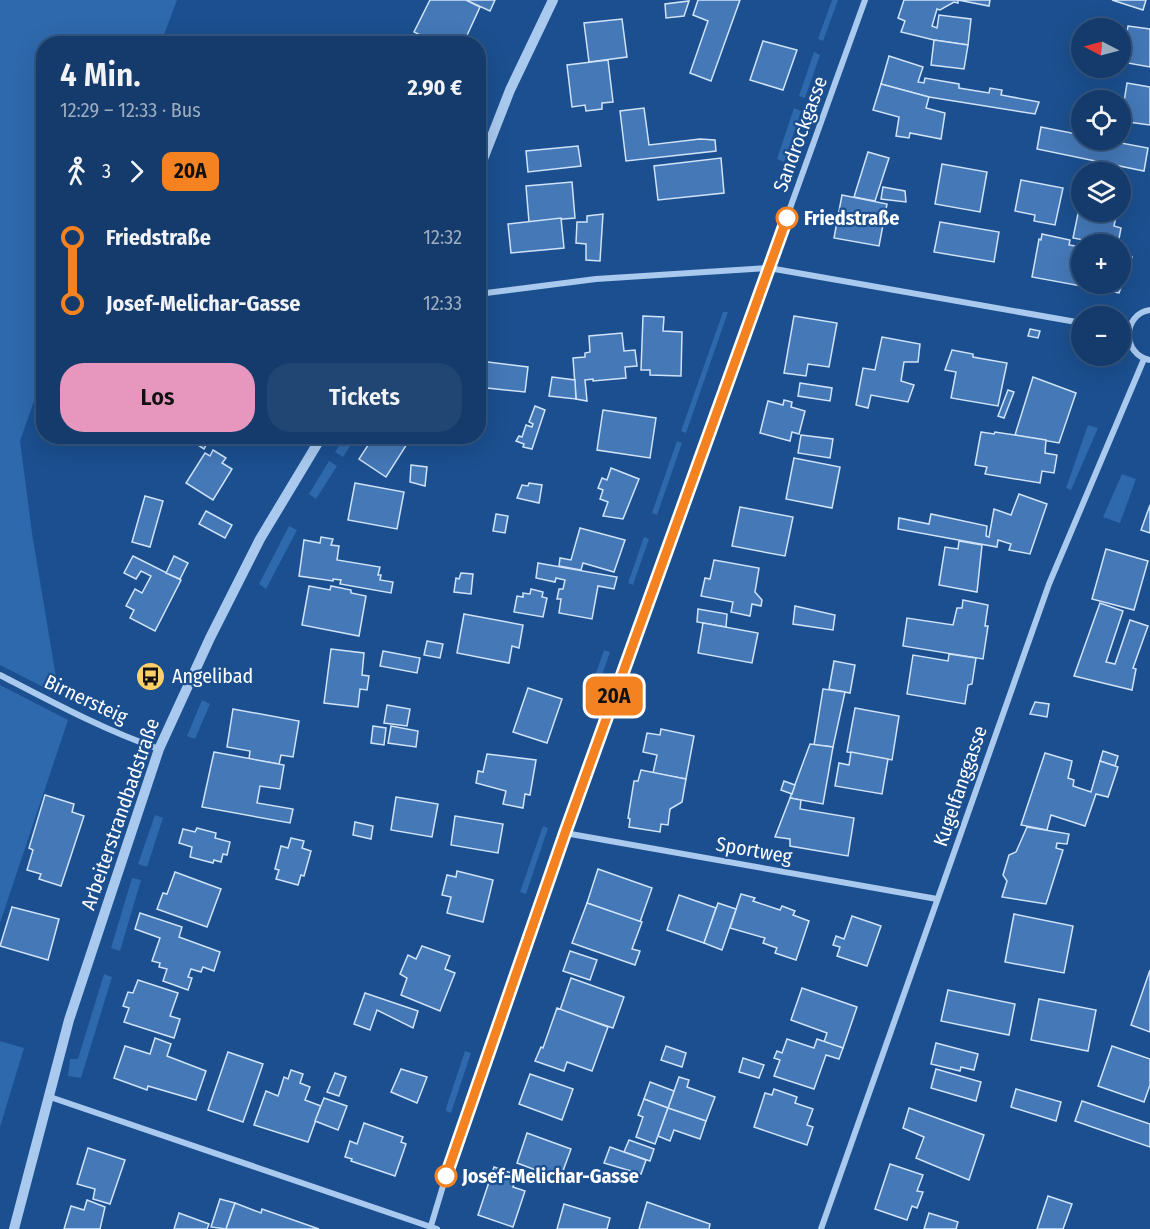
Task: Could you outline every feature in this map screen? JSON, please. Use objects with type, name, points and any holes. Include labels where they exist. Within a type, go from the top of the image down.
[{"type":"street","points":[[486,152],[510,90],[554,0]]},
{"type":"street","name":"Sandrockgasse","points":[[433,1228],[446,1176],[565,833],[865,0]]},
{"type":"street","points":[[486,293],[596,279],[769,268],[1071,322]]},
{"type":"street","points":[[1131,326],[1136,316],[1143,311],[1150,310]]},
{"type":"street","points":[[1131,346],[1137,355],[1147,360]]},
{"type":"street","name":"Kugelfanggasse","points":[[821,1229],[1049,584],[1147,360]]},
{"type":"street","name":"Arbeiterstrandbadstraße","points":[[14,1229],[69,1020],[159,749],[210,638],[260,539],[317,444]]},
{"type":"street","name":"Birnersteig","points":[[0,675],[79,715],[159,749]]},
{"type":"street","name":"Sportweg","points":[[565,833],[937,899]]},
{"type":"street","points":[[50,1097],[433,1228]]},
{"type":"shaded area","points":[[0,0],[177,0],[164,36],[36,36],[36,395],[20,441],[32,533],[59,695],[0,665]]},
{"type":"shaded area","points":[[832,0],[838,0],[823,41],[818,39]]},
{"type":"shaded area","points":[[814,52],[820,55],[805,98],[799,96]]},
{"type":"shaded area","points":[[794,108],[801,111],[784,162],[777,159]]},
{"type":"shaded area","points":[[723,312],[728,312],[686,433],[681,431]]},
{"type":"shaded area","points":[[1088,425],[1098,428],[1071,490],[1066,488]]},
{"type":"shaded area","points":[[677,441],[682,443],[657,515],[652,513]]},
{"type":"shaded area","points":[[340,444],[351,444],[343,457],[335,452]]},
{"type":"shaded area","points":[[329,461],[337,466],[316,499],[309,494]]},
{"type":"shaded area","points":[[1122,474],[1136,479],[1120,523],[1103,517]]},
{"type":"shaded area","points":[[289,526],[297,530],[266,589],[259,584]]},
{"type":"shaded area","points":[[644,537],[649,539],[633,585],[628,583]]},
{"type":"shaded area","points":[[604,650],[610,652],[594,698],[588,696]]},
{"type":"shaded area","points":[[0,685],[68,720],[0,923]]},
{"type":"shaded area","points":[[202,700],[210,704],[195,739],[187,736]]},
{"type":"shaded area","points":[[155,815],[163,818],[147,867],[138,864]]},
{"type":"shaded area","points":[[543,826],[548,828],[526,894],[520,892]]},
{"type":"shaded area","points":[[132,878],[141,880],[120,951],[111,948]]},
{"type":"shaded area","points":[[104,974],[112,977],[81,1078],[68,1076],[70,1059],[78,1059]]},
{"type":"shaded area","points":[[0,1041],[24,1048],[0,1127]]},
{"type":"shaded area","points":[[465,1051],[471,1053],[451,1113],[446,1111],[446,1108]]},
{"type":"building","points":[[430,0],[466,0],[480,7],[467,36],[422,36],[414,32]]},
{"type":"building","points":[[466,0],[495,0],[490,11]]},
{"type":"building","points":[[698,0],[740,0],[711,81],[690,73],[708,21],[693,15]]},
{"type":"building","points":[[904,0],[958,0],[958,3],[954,2],[940,10],[937,9],[932,26],[937,28],[939,15],[971,19],[968,45],[901,32],[905,21],[898,18]]},
{"type":"building","points":[[958,0],[990,0],[989,6]]},
{"type":"building","points":[[1112,0],[1146,0],[1143,10]]},
{"type":"building","points":[[689,1],[684,16],[666,18],[665,4]]},
{"type":"building","points":[[622,19],[627,57],[589,62],[584,23]]},
{"type":"building","points":[[1131,26],[1150,29],[1150,67],[1131,64]]},
{"type":"building","points":[[934,40],[968,45],[964,69],[931,65]]},
{"type":"building","points":[[763,41],[797,50],[783,90],[750,80]]},
{"type":"building","points":[[889,56],[923,67],[918,82],[924,83],[925,78],[959,84],[959,88],[989,93],[990,88],[1002,90],[1001,95],[1039,102],[1035,114],[929,97],[881,84]]},
{"type":"building","points":[[608,60],[613,102],[602,103],[602,109],[586,111],[585,105],[572,107],[567,65]]},
{"type":"building","points":[[1127,83],[1150,87],[1150,125],[1131,122],[1131,90],[1126,90]]},
{"type":"building","points":[[881,84],[929,97],[926,108],[945,113],[941,139],[910,133],[909,138],[896,136],[899,117],[873,110]]},
{"type":"building","points":[[644,108],[649,145],[700,139],[715,140],[716,151],[626,161],[620,111]]},
{"type":"building","points":[[1041,127],[1071,133],[1071,150],[1131,150],[1131,145],[1148,148],[1144,171],[1131,168],[1131,162],[1100,162],[1037,149]]},
{"type":"building","points":[[578,146],[581,166],[528,172],[526,151]]},
{"type":"building","points":[[868,152],[889,158],[875,201],[854,197]]},
{"type":"building","points":[[721,158],[724,193],[658,200],[654,166]]},
{"type":"building","points":[[942,164],[987,172],[980,212],[935,204]]},
{"type":"building","points":[[1021,180],[1063,188],[1055,225],[1034,221],[1035,215],[1015,211]]},
{"type":"building","points":[[572,182],[575,218],[529,222],[526,186]]},
{"type":"building","points":[[883,187],[905,191],[906,202],[881,199]]},
{"type":"building","points":[[842,195],[887,204],[879,246],[834,238]]},
{"type":"building","points":[[603,214],[600,261],[586,260],[586,244],[576,243],[577,222],[587,222],[587,216]]},
{"type":"building","points":[[561,218],[564,248],[511,253],[508,224]]},
{"type":"building","points":[[940,222],[999,232],[994,262],[934,252]]},
{"type":"building","points":[[1076,222],[1115,222],[1114,226],[1121,228],[1120,234],[1074,234]]},
{"type":"building","points":[[1042,234],[1070,240],[1071,284],[1032,277],[1039,239],[1041,240]]},
{"type":"building","points":[[643,316],[664,317],[663,331],[682,332],[681,376],[650,375],[650,370],[641,370]]},
{"type":"building","points":[[794,316],[837,323],[829,367],[808,364],[806,376],[784,373]]},
{"type":"building","points":[[1030,329],[1040,331],[1038,338],[1028,336]]},
{"type":"building","points":[[622,333],[624,351],[635,350],[637,366],[625,367],[626,378],[585,380],[587,401],[576,399],[573,358],[585,357],[585,353],[590,352],[589,336]]},
{"type":"building","points":[[882,337],[920,344],[918,362],[904,362],[901,381],[914,385],[908,402],[871,395],[868,408],[856,405],[863,368],[875,370]]},
{"type":"building","points":[[952,350],[973,354],[973,357],[1007,363],[998,406],[951,398],[956,372],[945,370]]},
{"type":"building","points":[[486,362],[528,367],[525,392],[486,388]]},
{"type":"building","points":[[552,377],[575,380],[576,399],[549,396]]},
{"type":"building","points":[[1033,377],[1076,393],[1059,443],[1015,435]]},
{"type":"building","points":[[800,383],[832,388],[830,401],[798,396]]},
{"type":"building","points":[[1008,390],[1014,392],[1004,418],[998,416]]},
{"type":"building","points":[[784,400],[792,402],[791,407],[805,411],[799,434],[792,432],[790,441],[760,433],[768,401],[783,405]]},
{"type":"building","points":[[535,406],[545,410],[532,449],[523,447],[524,444],[516,441],[519,436],[522,437],[526,425],[532,427],[533,424],[529,422]]},
{"type":"building","points":[[603,410],[656,418],[650,458],[597,450]]},
{"type":"building","points":[[981,432],[1046,440],[1045,453],[1057,455],[1054,473],[1042,471],[1040,483],[985,474],[987,467],[975,465]]},
{"type":"building","points":[[801,435],[833,439],[830,458],[798,453]]},
{"type":"building","points":[[196,444],[207,444],[204,449]]},
{"type":"building","points":[[369,444],[407,444],[386,477],[359,459]]},
{"type":"building","points":[[213,450],[226,458],[222,463],[232,469],[213,500],[186,483],[205,453],[210,456]]},
{"type":"building","points":[[794,458],[840,467],[832,508],[786,499]]},
{"type":"building","points":[[411,465],[427,467],[425,486],[410,482]]},
{"type":"building","points":[[611,468],[639,479],[623,519],[603,516],[608,502],[600,499],[603,490],[598,488],[602,478],[607,480]]},
{"type":"building","points":[[355,483],[404,492],[397,529],[348,520]]},
{"type":"building","points":[[529,483],[542,485],[539,503],[517,498],[522,485],[528,486]]},
{"type":"building","points":[[1019,494],[1047,504],[1030,554],[1009,550],[1011,544],[998,540],[997,547],[898,529],[899,518],[929,524],[931,514],[987,526],[986,536],[989,537],[994,509],[1011,515]]},
{"type":"building","points":[[145,496],[163,501],[150,547],[132,542]]},
{"type":"building","points":[[1150,505],[1150,533],[1141,530]]},
{"type":"building","points":[[740,507],[793,517],[785,556],[732,546]]},
{"type":"building","points":[[206,511],[232,525],[225,538],[199,524]]},
{"type":"building","points":[[496,514],[508,516],[505,533],[493,531]]},
{"type":"building","points":[[580,528],[625,540],[614,572],[583,563],[581,570],[559,566],[560,558],[571,560]]},
{"type":"building","points":[[321,537],[333,539],[331,545],[339,546],[337,560],[380,567],[378,575],[381,575],[380,580],[393,582],[391,593],[340,584],[341,580],[299,576],[304,540],[320,543]]},
{"type":"building","points":[[959,541],[982,545],[977,592],[939,585],[945,547],[958,549]]},
{"type":"building","points":[[1106,549],[1148,561],[1134,610],[1092,599]]},
{"type":"building","points":[[133,556],[181,580],[155,631],[130,618],[134,610],[126,606],[135,589],[142,593],[151,576],[141,571],[136,579],[124,573]]},
{"type":"building","points":[[174,556],[188,563],[180,579],[166,573]]},
{"type":"building","points":[[714,560],[759,568],[755,592],[762,600],[761,606],[752,604],[750,616],[731,612],[733,602],[701,596],[705,578],[710,579]]},
{"type":"building","points":[[538,563],[617,577],[614,589],[598,586],[592,619],[559,613],[561,599],[557,599],[559,589],[563,589],[565,580],[556,578],[555,582],[536,578]]},
{"type":"building","points":[[461,573],[473,574],[471,594],[454,592],[456,578],[459,579]]},
{"type":"building","points":[[309,586],[330,590],[331,586],[366,596],[359,636],[302,625]]},
{"type":"building","points":[[531,589],[543,592],[542,597],[547,598],[543,617],[514,612],[517,596],[523,597],[523,593],[530,594]]},
{"type":"building","points":[[963,600],[988,605],[985,626],[988,626],[983,659],[903,646],[907,618],[953,625],[957,608],[962,608]]},
{"type":"building","points":[[1100,603],[1123,611],[1106,662],[1115,664],[1130,620],[1148,626],[1133,668],[1136,669],[1132,690],[1074,676]]},
{"type":"building","points":[[795,606],[835,615],[833,630],[793,624]]},
{"type":"building","points":[[698,609],[727,614],[726,627],[697,622]]},
{"type":"building","points":[[464,614],[523,625],[519,648],[512,646],[509,663],[457,653]]},
{"type":"building","points":[[703,623],[758,633],[752,663],[698,653]]},
{"type":"building","points":[[427,641],[443,644],[440,658],[424,655]]},
{"type":"building","points":[[331,649],[364,653],[362,675],[369,676],[367,690],[360,689],[358,707],[324,703]]},
{"type":"building","points":[[383,651],[420,658],[417,673],[380,666]]},
{"type":"building","points":[[949,654],[976,658],[972,684],[968,685],[965,704],[907,694],[913,655],[948,661]]},
{"type":"building","points":[[834,661],[855,665],[850,693],[829,689]]},
{"type":"building","points":[[528,688],[562,699],[547,743],[513,732]]},
{"type":"building","points":[[823,689],[845,692],[833,747],[814,745]]},
{"type":"building","points":[[1035,702],[1049,704],[1047,717],[1030,714]]},
{"type":"building","points":[[387,705],[410,709],[407,726],[384,723]]},
{"type":"building","points":[[855,708],[899,716],[892,760],[847,752]]},
{"type":"building","points":[[233,709],[299,721],[293,757],[281,755],[279,764],[249,759],[250,751],[227,747]]},
{"type":"building","points":[[373,726],[386,728],[384,745],[371,743]]},
{"type":"building","points":[[391,726],[418,731],[416,747],[388,743]]},
{"type":"building","points":[[661,729],[694,736],[686,779],[653,773],[657,755],[643,752],[647,733],[660,735]]},
{"type":"building","points":[[810,744],[833,747],[823,804],[790,798]]},
{"type":"building","points":[[1103,751],[1118,756],[1115,766],[1100,761]]},
{"type":"building","points":[[214,752],[284,765],[280,789],[260,786],[257,803],[293,809],[290,823],[202,807]]},
{"type":"building","points":[[851,752],[888,759],[882,794],[835,786],[839,763],[849,765]]},
{"type":"building","points":[[1045,753],[1072,761],[1068,778],[1074,780],[1073,786],[1091,792],[1100,761],[1118,767],[1108,797],[1096,794],[1085,826],[1051,815],[1047,830],[1021,825]]},
{"type":"building","points":[[487,754],[536,760],[530,795],[525,794],[523,808],[503,804],[506,791],[476,783],[478,771],[483,772]]},
{"type":"building","points":[[641,770],[686,779],[682,802],[670,809],[668,825],[661,824],[660,832],[629,827],[630,819],[628,818],[634,781],[638,781]]},
{"type":"building","points":[[784,781],[795,785],[792,794],[781,790]]},
{"type":"building","points":[[45,795],[74,804],[72,812],[84,816],[61,886],[39,879],[41,874],[27,870],[33,850],[29,848]]},
{"type":"building","points":[[396,797],[438,804],[432,837],[391,830]]},
{"type":"building","points":[[790,798],[801,800],[800,809],[854,818],[848,856],[790,846],[790,839],[775,837]]},
{"type":"building","points":[[455,816],[503,824],[498,853],[451,845]]},
{"type":"building","points":[[355,822],[373,826],[371,839],[353,835]]},
{"type":"building","points":[[1027,827],[1069,834],[1067,844],[1057,843],[1056,848],[1063,850],[1046,904],[1002,897],[1007,881],[1003,875],[1009,855],[1016,852]]},
{"type":"building","points":[[197,828],[216,833],[215,838],[230,842],[227,855],[223,854],[221,862],[214,860],[213,863],[190,857],[192,847],[179,843],[183,829],[195,832]]},
{"type":"building","points":[[291,838],[304,841],[302,848],[311,851],[304,876],[301,875],[298,885],[276,879],[279,870],[275,869],[281,846],[288,848]]},
{"type":"building","points":[[598,869],[652,888],[640,922],[587,903]]},
{"type":"building","points":[[457,871],[493,880],[483,922],[447,913],[451,897],[442,895],[447,875],[456,877]]},
{"type":"building","points":[[175,872],[221,889],[207,927],[157,909],[163,893],[167,894]]},
{"type":"building","points":[[741,894],[755,898],[753,901],[780,910],[782,906],[795,911],[793,915],[809,921],[796,960],[775,953],[777,948],[763,943],[765,938],[730,928]]},
{"type":"building","points":[[679,895],[716,908],[704,943],[667,930]]},
{"type":"building","points":[[587,903],[642,922],[632,949],[640,951],[635,965],[572,943]]},
{"type":"building","points":[[718,903],[736,909],[722,950],[704,943]]},
{"type":"building","points":[[12,907],[59,919],[48,960],[0,946]]},
{"type":"building","points":[[140,913],[182,927],[179,937],[220,952],[214,971],[203,967],[201,972],[191,969],[188,977],[192,978],[188,990],[163,981],[167,969],[159,967],[160,963],[152,961],[160,938],[135,929]]},
{"type":"building","points":[[1014,914],[1073,926],[1064,973],[1005,962]]},
{"type":"building","points":[[852,916],[881,926],[867,966],[837,956],[840,947],[833,945],[836,936],[844,939]]},
{"type":"building","points":[[422,946],[450,956],[445,969],[455,973],[440,1011],[401,995],[407,978],[400,974],[408,955],[416,959]]},
{"type":"building","points":[[570,951],[597,960],[590,980],[563,971]]},
{"type":"building","points":[[1150,970],[1150,1032],[1131,1025]]},
{"type":"building","points":[[571,978],[624,997],[613,1028],[560,1010]]},
{"type":"building","points":[[138,980],[178,993],[170,1016],[180,1019],[174,1038],[124,1022],[129,1008],[123,1006],[128,992],[133,993]]},
{"type":"building","points":[[802,988],[857,1007],[843,1048],[824,1042],[827,1033],[791,1020]]},
{"type":"building","points":[[948,990],[1015,1004],[1009,1035],[941,1021]]},
{"type":"building","points":[[365,993],[418,1011],[413,1028],[377,1010],[370,1030],[354,1024]]},
{"type":"building","points":[[1039,999],[1096,1010],[1088,1051],[1031,1040]]},
{"type":"building","points":[[557,1008],[608,1027],[592,1071],[567,1062],[564,1071],[535,1061],[541,1047],[543,1048]]},
{"type":"building","points":[[155,1038],[171,1044],[167,1056],[206,1071],[196,1100],[148,1086],[147,1090],[114,1078],[125,1046],[150,1054]]},
{"type":"building","points":[[787,1039],[814,1048],[817,1039],[843,1048],[839,1059],[826,1055],[814,1089],[774,1076],[780,1060],[774,1058],[777,1051],[782,1053]]},
{"type":"building","points":[[936,1043],[978,1054],[974,1070],[961,1067],[960,1071],[931,1064]]},
{"type":"building","points":[[666,1046],[686,1053],[682,1067],[661,1060]]},
{"type":"building","points":[[1112,1046],[1150,1059],[1150,1085],[1144,1102],[1098,1086]]},
{"type":"building","points":[[228,1052],[263,1064],[243,1122],[208,1110]]},
{"type":"building","points":[[743,1058],[764,1065],[759,1078],[739,1072]]},
{"type":"building","points":[[401,1069],[427,1077],[417,1103],[391,1092]]},
{"type":"building","points":[[936,1069],[981,1082],[976,1101],[931,1088]]},
{"type":"building","points":[[291,1070],[303,1074],[300,1083],[310,1087],[305,1100],[321,1106],[308,1142],[254,1125],[266,1091],[278,1096],[284,1077],[288,1079]]},
{"type":"building","points":[[335,1073],[346,1077],[339,1096],[327,1092]]},
{"type":"building","points":[[530,1074],[573,1089],[562,1120],[519,1104]]},
{"type":"building","points":[[679,1077],[689,1080],[687,1087],[715,1097],[706,1121],[668,1108]]},
{"type":"building","points":[[650,1082],[674,1091],[668,1108],[644,1099]]},
{"type":"building","points":[[774,1089],[797,1097],[795,1103],[813,1109],[807,1125],[813,1127],[807,1145],[754,1127],[765,1093],[772,1095]]},
{"type":"building","points":[[1016,1089],[1061,1102],[1056,1121],[1011,1107]]},
{"type":"building","points":[[324,1098],[347,1106],[338,1130],[315,1121]]},
{"type":"building","points":[[644,1099],[668,1108],[655,1144],[636,1137],[643,1117],[638,1115]]},
{"type":"building","points":[[1082,1101],[1150,1124],[1150,1147],[1075,1121]]},
{"type":"building","points":[[668,1108],[706,1121],[700,1139],[674,1130],[670,1141],[658,1136]]},
{"type":"building","points":[[909,1108],[984,1135],[969,1180],[916,1158],[924,1137],[903,1128]]},
{"type":"building","points":[[364,1123],[403,1137],[401,1142],[406,1144],[395,1176],[345,1157],[350,1141],[357,1144]]},
{"type":"building","points":[[527,1133],[571,1149],[560,1179],[517,1163]]},
{"type":"building","points":[[629,1140],[654,1149],[650,1161],[624,1152]]},
{"type":"building","points":[[610,1147],[646,1160],[641,1174],[604,1163]]},
{"type":"building","points":[[88,1148],[125,1160],[110,1204],[93,1199],[95,1189],[77,1184]]},
{"type":"building","points":[[890,1164],[923,1175],[917,1191],[923,1192],[917,1208],[912,1206],[907,1220],[875,1209]]},
{"type":"building","points":[[494,1167],[517,1175],[513,1187],[525,1191],[513,1227],[478,1215]]},
{"type":"building","points":[[1048,1196],[1072,1204],[1063,1229],[1037,1229]]},
{"type":"building","points":[[220,1199],[235,1203],[226,1229],[211,1227]]},
{"type":"building","points":[[87,1200],[105,1207],[100,1229],[64,1229],[71,1206],[84,1210]]},
{"type":"building","points":[[647,1202],[710,1224],[709,1229],[639,1229]]},
{"type":"building","points":[[235,1203],[261,1213],[262,1209],[319,1229],[226,1229]]},
{"type":"building","points":[[564,1204],[610,1218],[607,1229],[557,1229]]},
{"type":"building","points":[[179,1213],[209,1224],[207,1229],[174,1229]]},
{"type":"building","points":[[929,1213],[958,1222],[956,1229],[924,1229]]},
{"type":"bus line","name":"20A","points":[[446,1176],[565,833],[787,218]]},
{"type":"place","name":"Friedstraße","points":[[787,218]]},
{"type":"place","name":"Angelibad","points":[[151,676]]},
{"type":"place","name":"Josef-Melichar-Gasse","points":[[446,1176]]}]
